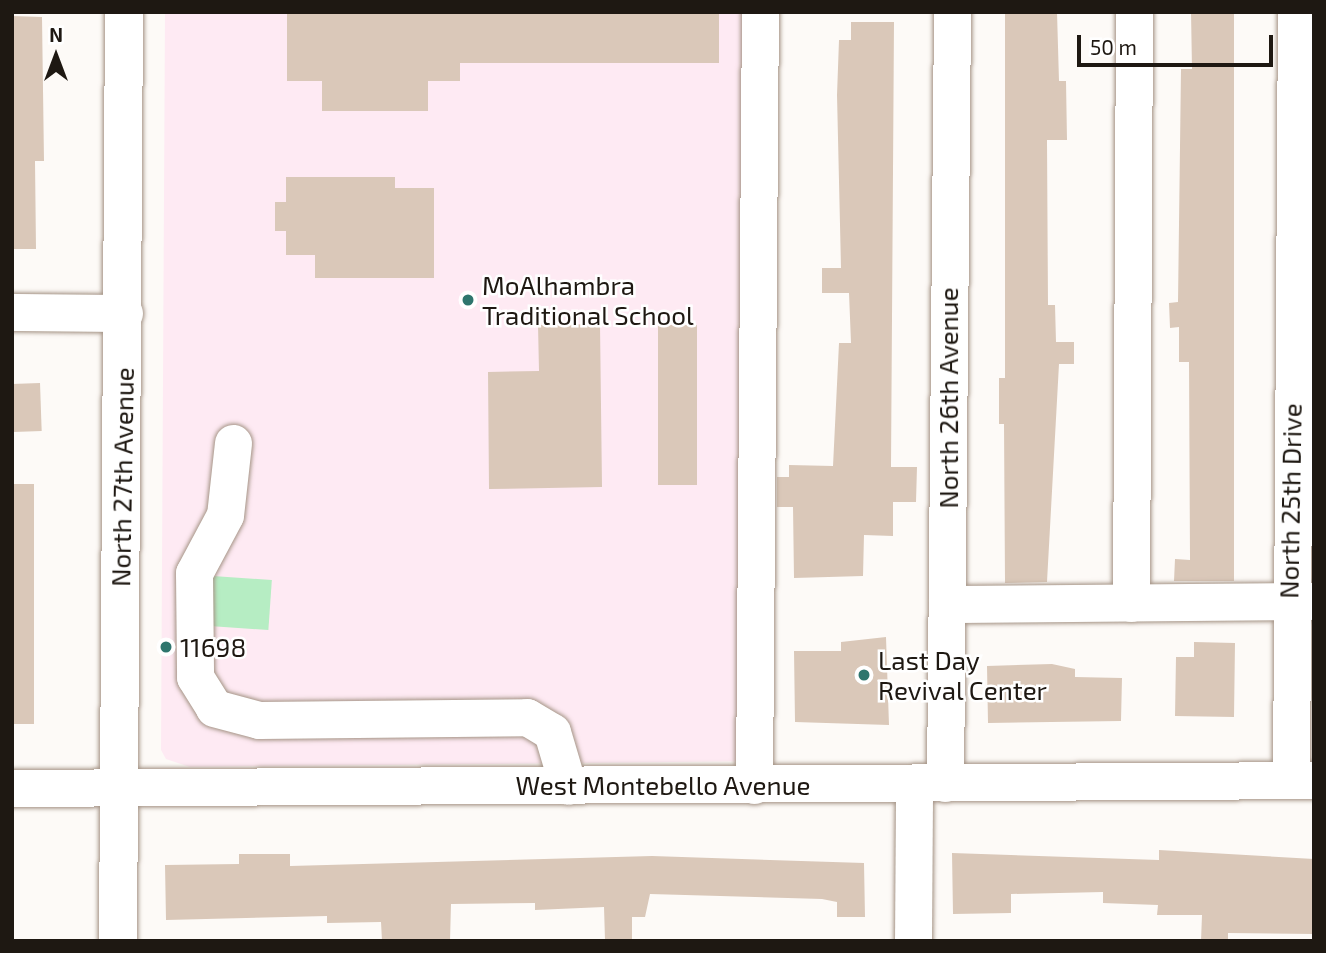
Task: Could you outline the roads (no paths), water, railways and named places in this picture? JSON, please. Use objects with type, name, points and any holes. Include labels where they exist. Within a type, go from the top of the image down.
[{"type":"main road","name":"North 27th Avenue","points":[[118,941],[124,12]]},
{"type":"street","points":[[754,785],[760,12]]},
{"type":"street","name":"North 26th Avenue","points":[[913,941],[947,604],[952,12]]},
{"type":"street","points":[[1131,603],[1134,12]]},
{"type":"street","name":"North 25th Drive","points":[[1296,12],[1303,780]]},
{"type":"street","points":[[12,312],[124,313]]},
{"type":"street","points":[[233,443],[225,515],[194,573],[195,677],[214,708],[259,720],[527,717],[552,732],[568,786]]},
{"type":"street","points":[[947,604],[1301,601]]},
{"type":"street","name":"West Montebello Avenue","points":[[12,788],[1303,780]]},
{"type":"place","name":"MoAlhambra Traditional School","points":[[468,300]]},
{"type":"place","name":"11698","points":[[166,647]]},
{"type":"place","name":"Last Day Revival Center","points":[[864,675]]}]
